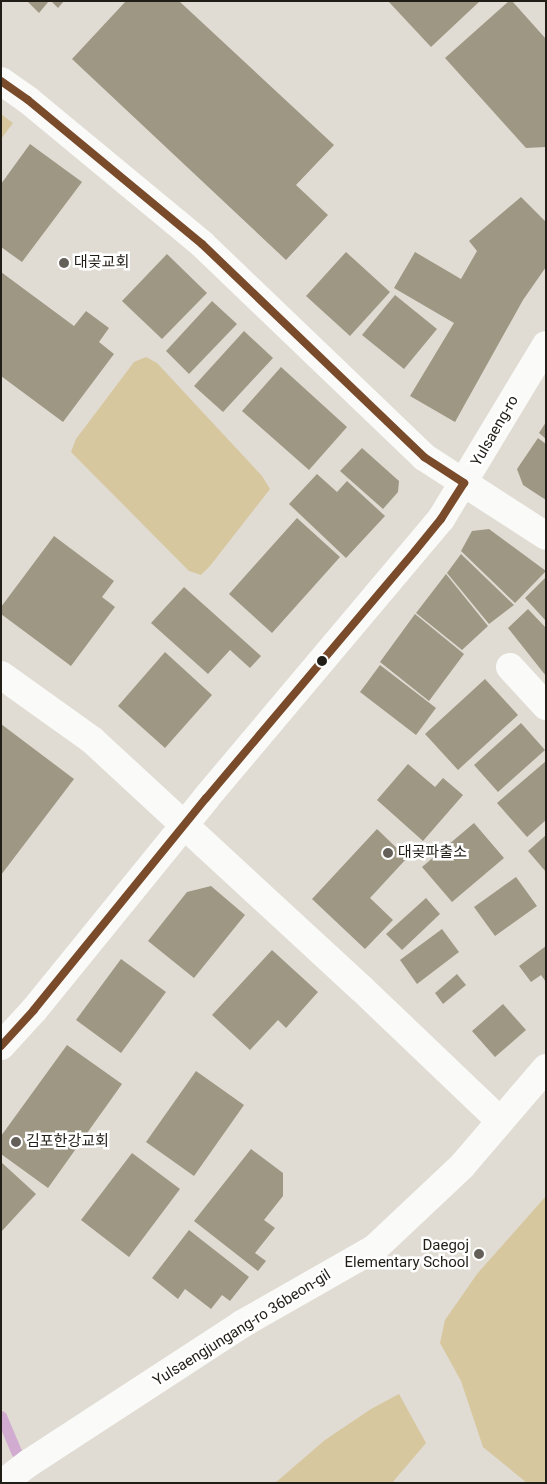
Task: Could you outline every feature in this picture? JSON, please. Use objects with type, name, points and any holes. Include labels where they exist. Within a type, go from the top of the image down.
[{"type":"street","points":[[1,82],[28,100],[202,244],[424,457],[546,536]]},
{"type":"street","name":"Yulsaeng-ro","points":[[1,1046],[34,1010],[184,825],[441,519],[546,345]]},
{"type":"street","points":[[510,667],[546,706]]},
{"type":"street","points":[[1,675],[92,740],[362,989],[500,1121]]},
{"type":"street","name":"Yulsaengjungang-ro 36beon-gil","points":[[3,1483],[29,1463],[242,1324],[375,1248],[462,1166],[546,1068]]},
{"type":"shaded area","points":[[1,114],[13,123],[1,139]]},
{"type":"shaded area","points":[[146,357],[157,363],[262,476],[270,489],[201,575],[189,571],[71,452],[76,439],[134,362]]},
{"type":"shaded area","points":[[546,1196],[546,1483],[527,1483],[483,1447],[461,1381],[440,1343],[445,1320],[477,1274]]},
{"type":"shaded area","points":[[399,1394],[426,1443],[392,1483],[275,1483],[325,1440],[371,1409]]},
{"type":"building","points":[[27,1],[49,1],[39,13]]},
{"type":"building","points":[[51,1],[64,1],[58,8]]},
{"type":"building","points":[[126,1],[179,1],[334,145],[296,185],[328,215],[286,260],[72,59]]},
{"type":"building","points":[[388,1],[480,1],[431,47]]},
{"type":"building","points":[[509,1],[512,1],[546,39],[546,147],[526,148],[445,58]]},
{"type":"building","points":[[30,144],[82,182],[22,262],[1,247],[1,184]]},
{"type":"building","points":[[521,197],[546,222],[546,267],[523,300],[455,422],[410,396],[454,323],[394,288],[415,252],[461,279],[477,251],[469,241]]},
{"type":"building","points":[[346,252],[390,292],[350,336],[306,296]]},
{"type":"building","points":[[167,254],[207,293],[162,339],[122,301]]},
{"type":"building","points":[[1,272],[74,326],[86,311],[109,328],[99,342],[114,354],[63,422],[1,376]]},
{"type":"building","points":[[395,295],[437,329],[404,369],[362,335]]},
{"type":"building","points":[[212,301],[237,324],[189,374],[166,351]]},
{"type":"building","points":[[244,331],[273,358],[223,412],[194,386]]},
{"type":"building","points":[[281,367],[347,427],[309,470],[242,411]]},
{"type":"building","points":[[546,422],[546,439],[539,433]]},
{"type":"building","points":[[538,438],[546,444],[546,500],[523,485],[517,469]]},
{"type":"building","points":[[362,448],[399,481],[398,492],[383,509],[340,471]]},
{"type":"building","points":[[317,474],[337,492],[347,481],[385,516],[346,558],[289,504]]},
{"type":"building","points":[[297,518],[340,557],[272,633],[229,594]]},
{"type":"building","points":[[489,529],[546,571],[515,603],[461,551],[472,531]]},
{"type":"building","points":[[54,536],[114,581],[102,597],[115,607],[71,666],[1,614],[1,607]]},
{"type":"building","points":[[461,554],[514,605],[489,624],[447,573]]},
{"type":"building","points":[[446,574],[488,626],[462,650],[416,613]]},
{"type":"building","points":[[546,577],[546,621],[525,598]]},
{"type":"building","points":[[184,587],[261,656],[250,668],[230,650],[208,674],[151,623]]},
{"type":"building","points":[[528,609],[546,628],[546,676],[508,628]]},
{"type":"building","points":[[415,614],[464,654],[429,701],[380,662]]},
{"type":"building","points":[[165,652],[212,695],[165,748],[118,706]]},
{"type":"building","points":[[380,665],[436,708],[416,735],[360,692]]},
{"type":"building","points":[[485,679],[518,715],[458,770],[425,734]]},
{"type":"building","points":[[521,723],[545,750],[498,792],[474,765]]},
{"type":"building","points":[[1,724],[74,779],[1,875]]},
{"type":"building","points":[[546,761],[546,820],[527,837],[497,803]]},
{"type":"building","points":[[408,764],[435,787],[443,778],[463,795],[423,841],[377,800]]},
{"type":"building","points":[[474,823],[504,858],[452,902],[422,867]]},
{"type":"building","points":[[377,829],[407,858],[370,898],[393,920],[365,949],[312,899]]},
{"type":"building","points":[[546,835],[546,872],[528,851]]},
{"type":"building","points":[[516,877],[537,906],[495,936],[474,907]]},
{"type":"building","points":[[211,886],[245,915],[194,978],[148,941],[187,892]]},
{"type":"building","points":[[426,898],[440,914],[402,950],[386,934]]},
{"type":"building","points":[[442,929],[459,952],[417,984],[400,960]]},
{"type":"building","points":[[546,946],[546,982],[541,975],[531,982],[519,966]]},
{"type":"building","points":[[272,950],[318,992],[286,1028],[278,1020],[250,1050],[212,1015]]},
{"type":"building","points":[[121,959],[166,992],[121,1053],[76,1020]]},
{"type":"building","points":[[457,974],[466,985],[443,1004],[435,993]]},
{"type":"building","points":[[503,1004],[526,1030],[495,1057],[472,1031]]},
{"type":"building","points":[[67,1045],[122,1084],[48,1188],[1,1154],[1,1136]]},
{"type":"building","points":[[196,1071],[244,1105],[194,1176],[146,1142]]},
{"type":"building","points":[[251,1149],[283,1173],[283,1196],[264,1220],[275,1228],[255,1253],[266,1261],[258,1271],[194,1221]]},
{"type":"building","points":[[132,1153],[180,1189],[129,1257],[81,1220]]},
{"type":"building","points":[[1,1162],[36,1194],[1,1232]]},
{"type":"building","points":[[189,1230],[249,1277],[230,1301],[222,1295],[211,1309],[185,1289],[178,1299],[152,1278]]},
{"type":"waterway","points":[[1,1416],[16,1452]]},
{"type":"transit line","points":[[1,81],[28,100],[202,244],[424,457],[464,483],[441,519],[415,551],[206,798],[34,1010],[1,1046]]},
{"type":"place","name":"대곶교회","points":[[64,263]]},
{"type":"place","name":"대곶파출소","points":[[388,853]]},
{"type":"place","name":"김포한강교회","points":[[16,1142]]},
{"type":"place","name":"Daegoj Elementary School","points":[[479,1254]]}]
